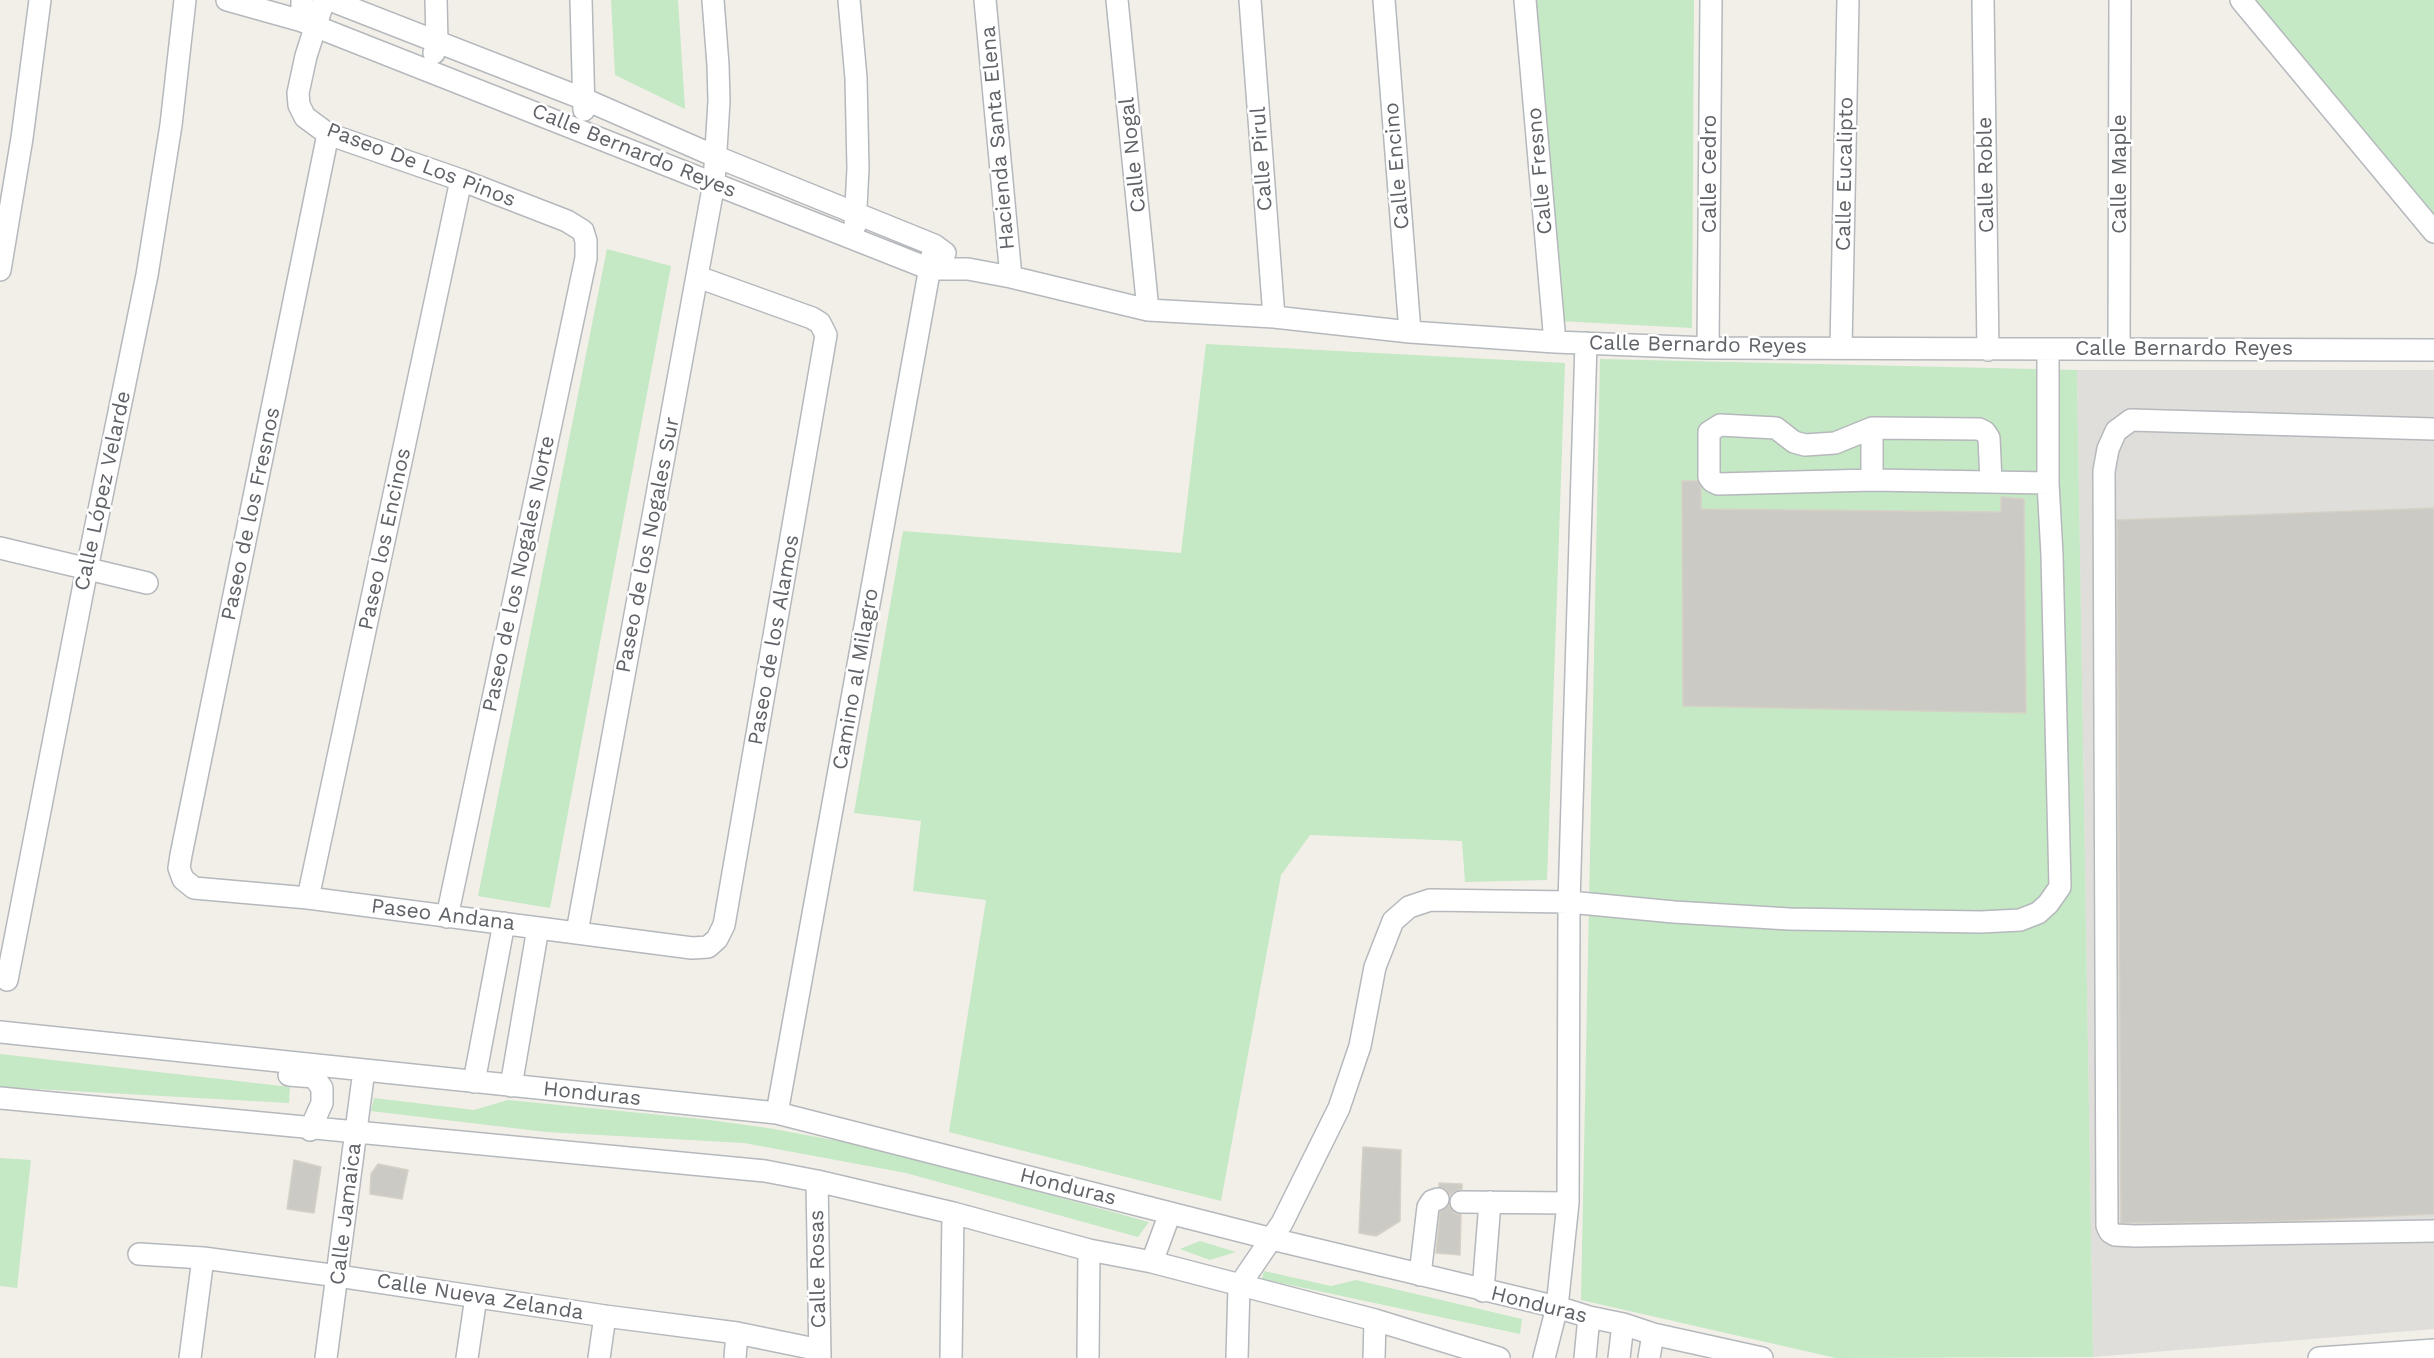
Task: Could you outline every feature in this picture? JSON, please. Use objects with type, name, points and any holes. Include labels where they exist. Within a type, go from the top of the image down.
[{"type":"street","points":[[0,270],[40,0]]},
{"type":"street","name":"Calle López Velarde","points":[[7,980],[7,939],[87,570],[147,275],[171,125],[184,0]]},
{"type":"street","name":"Calle Bernardo Reyes","points":[[227,0],[307,16],[429,70],[930,269],[968,269],[1011,277],[1148,310],[1274,318],[1410,332],[1555,342],[1708,348],[2434,350]]},
{"type":"street","name":"Paseo De Los Pinos","points":[[324,0],[307,16],[306,56],[298,93],[299,105],[305,117],[328,134],[461,180],[567,221],[583,231]]},
{"type":"street","name":"Calle Bernardo Reyes","points":[[330,0],[584,99],[717,157],[856,212],[934,245],[968,269]]},
{"type":"street","points":[[429,70],[437,42],[436,0]]},
{"type":"street","points":[[580,0],[584,132]]},
{"type":"street","name":"Paseo de los Nogales Sur","points":[[576,932],[714,183],[717,157],[718,65],[712,0]]},
{"type":"street","points":[[849,0],[857,134],[854,238]]},
{"type":"street","name":"Hacienda Santa Elena","points":[[985,0],[1011,277]]},
{"type":"street","name":"Calle Nogal","points":[[1117,0],[1148,310]]},
{"type":"street","name":"Calle Pirul","points":[[1250,0],[1274,318]]},
{"type":"street","name":"Calle Encino","points":[[1384,0],[1410,332]]},
{"type":"street","name":"Calle Fresno","points":[[1525,0],[1555,342]]},
{"type":"street","name":"Calle Cedro","points":[[1708,348],[1711,0]]},
{"type":"street","name":"Calle Eucalipto","points":[[1841,348],[1848,0]]},
{"type":"street","name":"Calle Roble","points":[[1983,0],[1988,350]]},
{"type":"street","name":"Calle Maple","points":[[2119,348],[2121,0]]},
{"type":"street","points":[[2241,0],[2394,187],[2434,232]]},
{"type":"street","name":"Paseo de los Fresnos","points":[[194,888],[183,879],[179,868],[181,855],[328,134]]},
{"type":"street","name":"Paseo los Encinos","points":[[308,898],[461,180]]},
{"type":"street","name":"Paseo de los Nogales Norte","points":[[447,917],[586,258],[586,241],[583,231]]},
{"type":"street","name":"Camino al Milagro","points":[[777,1113],[934,245]]},
{"type":"street","name":"Paseo de los Alamos","points":[[692,948],[708,946],[717,939],[724,925],[826,335],[820,323],[812,318],[698,277]]},
{"type":"street","points":[[1544,1358],[1557,1307],[1568,1203],[1569,902],[1586,343]]},
{"type":"street","points":[[1237,1358],[1239,1286],[1272,1239],[1339,1108],[1360,1046],[1375,967],[1394,921],[1409,907],[1430,900],[1569,902],[1674,912],[1789,919],[1981,922],[2020,920],[2038,913],[2048,904],[2060,887],[2052,555],[2048,483],[2048,349]]},
{"type":"street","points":[[2434,429],[2144,418],[2131,420],[2116,430],[2108,449],[2104,471],[2107,1226],[2110,1232],[2115,1234],[2134,1236],[2434,1231]]},
{"type":"street","points":[[1991,482],[1989,438],[1979,429],[1872,428],[1835,443],[1805,445],[1794,442],[1776,428],[1720,426],[1712,429],[1709,438],[1709,477],[1712,482],[1718,484],[1872,480],[2048,483]]},
{"type":"street","points":[[1872,428],[1872,480]]},
{"type":"street","points":[[0,548],[147,584]]},
{"type":"street","name":"Paseo Andana","points":[[194,888],[308,898],[692,948]]},
{"type":"street","points":[[474,1082],[504,924]]},
{"type":"street","points":[[511,1086],[538,928]]},
{"type":"street","points":[[0,1032],[162,1049],[211,1067],[314,1077],[320,1083],[324,1096],[319,1114],[310,1130]]},
{"type":"street","name":"Honduras","points":[[162,1049],[777,1113],[1272,1239],[1557,1307],[1653,1334],[1762,1358]]},
{"type":"street","name":"Calle Jamaica","points":[[326,1358],[364,1070]]},
{"type":"street","points":[[0,1098],[310,1130],[765,1171],[953,1213],[1089,1250],[1152,1262],[1375,1320],[1499,1358]]},
{"type":"street","name":"Calle Rosas","points":[[817,1181],[820,1354]]},
{"type":"street","points":[[1420,1275],[1428,1207],[1438,1199]]},
{"type":"street","points":[[1461,1202],[1568,1203]]},
{"type":"street","points":[[1483,1291],[1490,1202]]},
{"type":"street","points":[[951,1358],[953,1213]]},
{"type":"street","points":[[1152,1262],[1170,1213]]},
{"type":"street","points":[[1088,1358],[1089,1250]]},
{"type":"street","name":"Calle Nueva Zelanda","points":[[139,1254],[203,1258],[737,1333],[820,1354]]},
{"type":"street","points":[[190,1358],[203,1258]]},
{"type":"street","points":[[467,1358],[476,1298]]},
{"type":"street","points":[[599,1358],[605,1316]]},
{"type":"street","points":[[1585,1358],[1589,1317]]},
{"type":"street","points":[[1374,1358],[1375,1320]]},
{"type":"street","points":[[1619,1358],[1623,1324]]},
{"type":"street","points":[[735,1358],[737,1333]]},
{"type":"street","points":[[1649,1358],[1653,1334]]},
{"type":"street","points":[[2319,1358],[2434,1350]]},
{"type":"shaded area","points":[[2077,370],[2434,370],[2434,1329],[2093,1357]]},
{"type":"green space","points":[[611,0],[678,0],[685,109],[615,75]]},
{"type":"green space","points":[[1528,0],[1694,0],[1692,328],[1559,321]]},
{"type":"green space","points":[[2245,0],[2434,0],[2434,221]]},
{"type":"green space","points":[[607,249],[671,266],[550,908],[478,896]]},
{"type":"green space","points":[[1206,344],[1565,363],[1547,880],[1465,882],[1462,841],[1310,835],[1281,875],[1221,1201],[949,1132],[986,900],[913,891],[921,821],[854,813],[903,531],[1181,553]]},
{"type":"green space","points":[[1600,359],[2077,370],[2093,1357],[1836,1358],[1581,1300]]},
{"type":"green space","points":[[0,1054],[290,1087],[289,1103],[0,1087]]},
{"type":"green space","points":[[374,1098],[474,1110],[508,1100],[702,1119],[768,1128],[882,1149],[1149,1222],[1138,1237],[906,1173],[744,1143],[546,1132],[371,1111]]},
{"type":"green space","points":[[0,1158],[31,1160],[17,1288],[0,1286]]},
{"type":"green space","points":[[1200,1241],[1236,1252],[1210,1260],[1180,1249]]},
{"type":"green space","points":[[1264,1271],[1331,1286],[1356,1280],[1522,1319],[1520,1334],[1262,1279]]},
{"type":"building","points":[[1682,481],[1698,481],[1701,487],[1701,509],[2001,512],[2001,497],[2024,499],[2026,713],[1683,706]]},
{"type":"building","points":[[2434,508],[2434,1214],[2282,1221],[2121,1223],[2117,520]]},
{"type":"building","points":[[1363,1147],[1401,1150],[1400,1221],[1376,1236],[1359,1233]]},
{"type":"building","points":[[294,1160],[321,1167],[314,1213],[287,1209]]},
{"type":"building","points":[[378,1164],[408,1170],[402,1199],[370,1194],[371,1174]]},
{"type":"building","points":[[1439,1183],[1462,1184],[1462,1189],[1450,1195],[1446,1189],[1439,1187]]},
{"type":"building","points":[[1449,1205],[1454,1213],[1461,1215],[1460,1255],[1436,1253],[1440,1212]]}]
